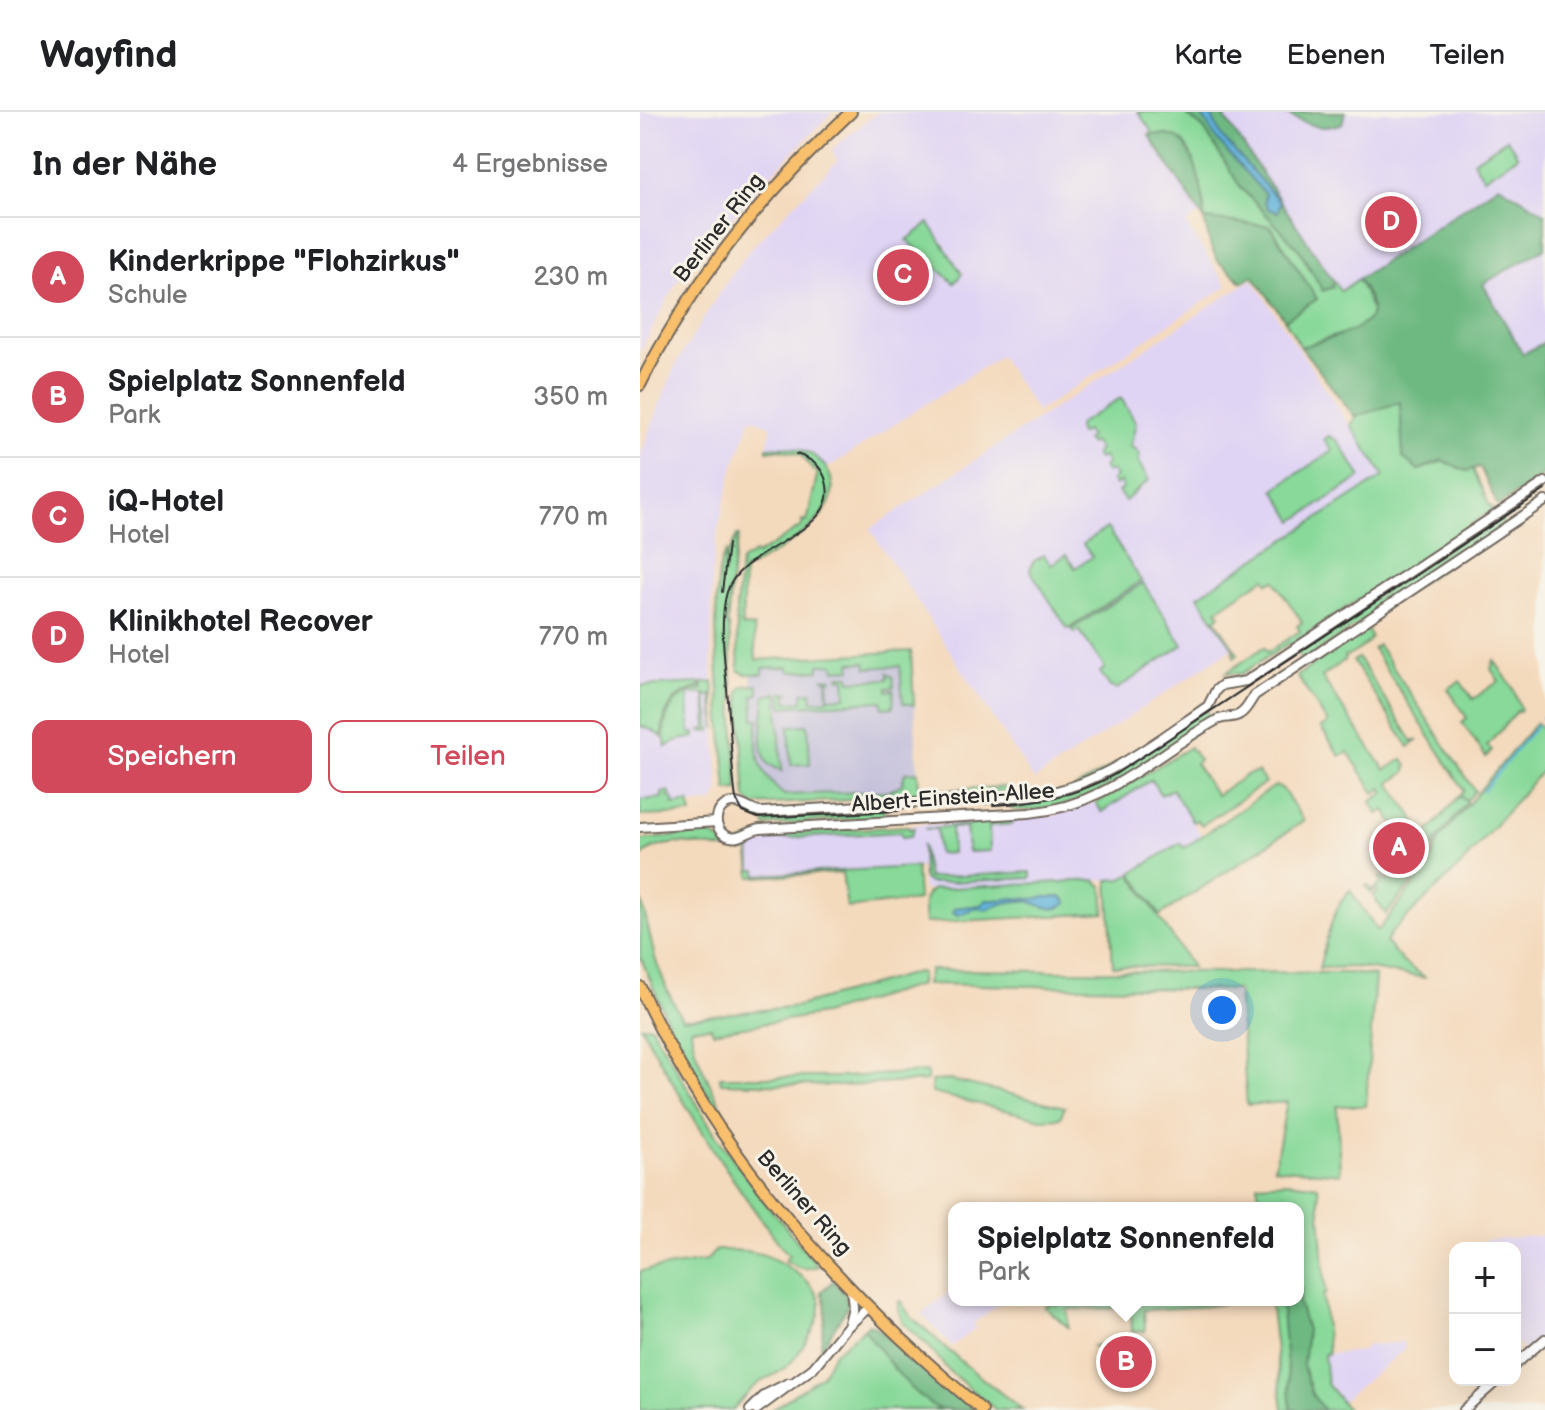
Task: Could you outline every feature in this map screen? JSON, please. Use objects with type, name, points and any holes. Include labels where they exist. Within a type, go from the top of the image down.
[{"type":"main road","name":"Berliner Ring","points":[[640,385],[708,269],[751,214],[808,152],[851,112]]},
{"type":"main road","name":"Berliner Ring","points":[[640,987],[678,1065],[720,1131],[766,1192],[869,1307],[982,1410]]},
{"type":"street","name":"Albert-Einstein-Allee","points":[[1545,482],[1245,682],[1222,685],[1208,706],[1109,771],[1081,785],[1029,796],[762,812],[728,803],[719,811],[716,822],[719,830],[729,837],[737,837],[763,829],[1029,813],[1060,809],[1107,791],[1217,720],[1240,715],[1257,694],[1545,501]]},
{"type":"street","points":[[1236,683],[1247,692],[1248,704]]},
{"type":"street","points":[[1214,698],[1218,711],[1227,717]]},
{"type":"street","points":[[747,809],[752,819],[747,832]]},
{"type":"street","name":"Albert-Einstein-Allee","points":[[641,827],[716,822]]},
{"type":"street","points":[[849,1324],[853,1307],[851,1287]]},
{"type":"street","points":[[756,1410],[813,1368],[849,1324],[869,1307]]},
{"type":"street","points":[[1521,1360],[1545,1339]]},
{"type":"street","points":[[750,1410],[766,1394],[793,1382]]},
{"type":"street","points":[[1464,1410],[1491,1386]]},
{"type":"shaded area","points":[[640,112],[833,112],[764,181],[677,282],[640,352]]},
{"type":"shaded area","points":[[878,112],[1138,112],[1152,132],[1149,135],[1200,214],[1186,224],[1227,286],[1037,412],[1000,356],[826,469],[804,451],[767,447],[772,426],[751,418],[734,465],[718,529],[712,575],[711,650],[719,791],[712,803],[640,807],[640,458],[676,364],[723,287],[751,248],[837,161],[832,149]]},
{"type":"shaded area","points":[[1226,112],[1545,112],[1545,213],[1499,185],[1340,291],[1222,115]]},
{"type":"shaded area","points":[[1545,248],[1545,342],[1523,354],[1483,284]]},
{"type":"shaded area","points":[[1252,279],[1384,476],[1198,596],[1233,648],[1034,780],[870,529]]},
{"type":"shaded area","points":[[911,651],[919,791],[770,801],[758,787],[744,686],[752,685],[750,661]]},
{"type":"shaded area","points":[[1156,767],[1202,836],[1183,848],[1179,843],[1122,879],[923,890],[921,867],[751,877],[749,840],[755,835],[1052,816],[1101,800]]},
{"type":"shaded area","points":[[1545,1235],[1545,1303],[1541,1313],[1545,1317],[1545,1334],[1525,1351],[1521,1347],[1521,1242],[1484,1242]]},
{"type":"shaded area","points":[[948,1294],[948,1306],[996,1306],[973,1324],[976,1328],[952,1346],[921,1314]]},
{"type":"shaded area","points":[[1404,1342],[1405,1349],[1342,1401],[1327,1384],[1324,1354],[1364,1351],[1364,1346]]},
{"type":"green space","points":[[1138,112],[1183,112],[1204,129],[1241,188],[1299,249],[1310,270],[1333,287],[1333,280],[1341,291],[1358,279],[1372,311],[1363,327],[1301,347],[1285,320],[1317,299],[1271,226],[1204,219],[1149,135],[1152,132]]},
{"type":"green space","points":[[1183,112],[1224,112],[1223,115],[1333,280],[1333,287],[1323,291],[1299,249],[1241,188],[1204,129]]},
{"type":"green space","points":[[1283,112],[1345,112],[1342,124],[1319,127]]},
{"type":"green space","points":[[1149,135],[1175,137],[1189,151],[1201,187],[1204,219]]},
{"type":"green space","points":[[1507,139],[1518,156],[1484,178],[1473,161]]},
{"type":"green space","points":[[1499,185],[1545,213],[1545,248],[1483,284],[1523,354],[1545,342],[1545,474],[1498,506],[1480,467],[1466,471],[1442,460],[1419,470],[1403,458],[1400,402],[1355,417],[1301,347],[1344,334],[1364,323],[1372,309],[1358,279]]},
{"type":"green space","points":[[1204,219],[1270,226],[1317,299],[1285,320],[1253,276],[1242,282],[1218,261],[1211,248]]},
{"type":"green space","points":[[929,223],[962,274],[954,283],[907,240]]},
{"type":"green space","points":[[1121,398],[1136,423],[1130,447],[1140,456],[1138,462],[1149,480],[1125,501],[1118,492],[1123,488],[1120,482],[1115,485],[1112,480],[1116,477],[1111,470],[1107,472],[1103,467],[1107,464],[1103,457],[1098,459],[1095,454],[1099,450],[1093,442],[1089,444],[1086,440],[1090,437],[1086,431],[1080,434],[1078,428],[1079,424]]},
{"type":"green space","points":[[1400,401],[1403,458],[1419,470],[1443,461],[1466,471],[1473,469],[1489,505],[1494,509],[1292,644],[1241,674],[1226,673],[1264,647],[1268,652],[1300,631],[1297,626],[1302,622],[1274,580],[1269,583],[1265,578],[1217,610],[1220,615],[1215,619],[1238,654],[1234,657],[1233,648],[1198,596],[1384,476],[1351,426],[1355,417]]},
{"type":"green space","points":[[1329,436],[1338,441],[1361,477],[1294,521],[1274,489],[1332,451],[1324,439]]},
{"type":"green space","points":[[767,447],[790,447],[805,451],[824,465],[832,483],[831,499],[809,528],[744,571],[742,626],[754,627],[756,660],[911,651],[914,705],[903,703],[900,666],[867,668],[866,662],[851,663],[851,669],[835,670],[834,664],[819,665],[819,670],[790,672],[789,667],[763,668],[763,674],[739,671],[736,609],[741,561],[755,553],[757,555],[802,526],[802,521],[807,522],[818,471],[813,470],[801,454],[780,449],[767,451]]},
{"type":"green space","points":[[1502,516],[1503,528],[1303,661],[1296,651],[1495,517]]},
{"type":"green space","points":[[1107,528],[1141,581],[1068,629],[1030,570],[1033,562],[1044,555],[1051,565],[1066,555],[1075,568],[1092,557],[1083,544]]},
{"type":"green space","points":[[737,536],[727,625],[738,790],[727,791],[716,628],[717,594],[720,568],[726,552],[724,575],[727,557]]},
{"type":"green space","points":[[1143,583],[1183,645],[1117,689],[1110,687],[1100,672],[1105,668],[1079,630],[1075,633],[1072,629]]},
{"type":"green space","points":[[1366,628],[1371,637],[1366,644],[1344,657],[1345,660],[1322,677],[1385,770],[1403,759],[1406,772],[1390,783],[1425,836],[1459,796],[1467,802],[1436,841],[1422,870],[1386,914],[1373,896],[1377,889],[1371,893],[1366,886],[1372,890],[1382,883],[1379,878],[1382,876],[1386,881],[1394,875],[1391,869],[1417,852],[1412,843],[1408,845],[1385,810],[1378,814],[1371,802],[1385,792],[1382,788],[1375,793],[1348,752],[1340,756],[1321,728],[1328,723],[1297,676]]},
{"type":"green space","points":[[1378,645],[1475,791],[1467,800],[1460,795],[1464,790],[1373,649]]},
{"type":"green space","points":[[1358,658],[1413,742],[1418,740],[1409,747],[1353,661]]},
{"type":"green space","points":[[1494,660],[1513,688],[1521,710],[1487,746],[1492,750],[1486,757],[1462,722],[1467,718],[1448,689],[1460,681],[1473,699],[1499,681],[1491,669]]},
{"type":"green space","points":[[888,673],[893,677],[894,687],[887,688],[887,691],[894,690],[893,707],[883,708],[882,701],[782,707],[781,693],[791,693],[786,694],[787,702],[803,701],[803,693],[811,692],[812,701],[828,700],[827,680],[823,678],[833,679],[828,680],[829,698],[846,697],[845,679],[839,676],[849,676],[850,681],[888,679]]},
{"type":"green space","points":[[713,682],[716,729],[712,695],[706,696],[711,731],[704,732],[701,730],[707,729],[705,694],[688,694],[690,733],[695,733],[695,737],[676,741],[666,747],[665,726],[676,701],[693,691],[703,689],[703,683]]},
{"type":"green space","points":[[701,683],[701,687],[684,693],[671,703],[664,718],[662,737],[640,726],[640,686]]},
{"type":"green space","points":[[758,685],[759,694],[753,695],[754,719],[759,719],[757,751],[768,779],[784,795],[890,791],[902,784],[905,773],[918,772],[919,791],[1007,787],[1008,792],[753,805],[746,798],[739,692],[743,686]]},
{"type":"green space","points":[[777,693],[782,771],[768,764],[762,748],[765,696]]},
{"type":"green space","points":[[1206,710],[1212,720],[1116,782],[1063,805],[1037,810],[1011,809],[1010,803],[1016,800],[1070,791]]},
{"type":"green space","points":[[1536,723],[1545,730],[1545,767],[1461,865],[1391,933],[1386,943],[1404,963],[1426,978],[1358,967],[1319,968],[1334,916],[1350,890],[1378,931],[1428,866],[1440,838]]},
{"type":"green space","points":[[808,725],[810,764],[791,765],[789,726]]},
{"type":"green space","points":[[1190,747],[1199,760],[1195,763],[1216,795],[1248,774],[1258,772],[1265,783],[1202,825],[1197,820],[1193,822],[1172,789],[1161,795],[1151,780],[1102,812],[1096,803]]},
{"type":"green space","points":[[1275,786],[1282,788],[1304,821],[1160,915],[1132,873],[1180,843],[1184,848]]},
{"type":"green space","points":[[669,791],[671,795],[668,797],[673,799],[674,805],[689,802],[692,814],[640,816],[640,800],[662,798],[662,793]]},
{"type":"green space","points":[[884,810],[884,816],[765,826],[764,814]]},
{"type":"green space","points":[[1012,820],[1013,824],[989,826],[990,851],[968,852],[966,827],[951,828],[952,853],[938,854],[937,829],[925,829]]},
{"type":"green space","points":[[908,826],[909,829],[914,828],[911,836],[902,837],[901,832],[757,840],[756,846],[750,847],[751,870],[757,870],[757,875],[916,867],[918,900],[847,908],[842,873],[751,877],[749,851],[679,843],[652,849],[640,857],[640,840],[709,833],[722,842],[736,845],[759,835]]},
{"type":"green space","points":[[922,844],[928,878],[1031,872],[1031,878],[929,883],[923,878]]},
{"type":"green space","points":[[1131,874],[1192,967],[1113,966],[1108,880],[1122,879]]},
{"type":"green space","points":[[1095,880],[1103,887],[1105,913],[925,923],[925,899],[934,889]]},
{"type":"green space","points":[[640,894],[655,958],[682,1019],[798,1006],[917,972],[921,973],[920,985],[823,1014],[713,1032],[711,1027],[691,1028],[700,1062],[724,1115],[721,1116],[672,1031],[640,956]]},
{"type":"green space","points":[[930,970],[1348,973],[1375,976],[1366,1106],[1337,1106],[1340,1174],[1274,1168],[1287,1102],[1247,1105],[1238,990],[926,984]]},
{"type":"green space","points":[[641,1026],[651,1026],[715,1134],[768,1206],[818,1266],[801,1268],[785,1260],[789,1256],[710,1144]]},
{"type":"green space","points":[[927,1072],[927,1081],[841,1086],[721,1083],[720,1077],[841,1077]]},
{"type":"green space","points":[[951,1080],[1065,1107],[1060,1118],[1042,1119],[932,1093],[931,1081]]},
{"type":"green space","points":[[1287,1182],[1318,1186],[1326,1294],[1323,1295],[1327,1384],[1348,1410],[1283,1410],[1271,1306],[1304,1306],[1304,1202],[1260,1202],[1257,1184]]},
{"type":"green space","points":[[716,1250],[762,1254],[802,1277],[820,1304],[812,1331],[791,1362],[755,1386],[733,1410],[640,1410],[640,1271],[706,1261]]},
{"type":"green space","points":[[833,1281],[846,1295],[848,1306],[821,1349],[826,1307],[821,1292]]},
{"type":"green space","points":[[899,1301],[912,1318],[956,1357],[1023,1410],[996,1410],[949,1371],[903,1323],[898,1309]]},
{"type":"green space","points":[[1207,1306],[1144,1310],[1145,1331],[1132,1332],[1131,1308],[1068,1309],[1068,1327],[1045,1307]]},
{"type":"green space","points":[[1282,1306],[1300,1306],[1307,1330],[1303,1366],[1312,1394],[1324,1410],[1291,1410]]},
{"type":"green space","points":[[869,1324],[974,1410],[937,1408],[916,1393],[864,1329]]},
{"type":"green space","points":[[864,1329],[899,1374],[939,1410],[772,1410],[822,1375],[834,1353]]},
{"type":"green space","points":[[1148,1341],[1150,1377],[1133,1378],[1093,1346]]},
{"type":"water","points":[[1210,113],[1222,137],[1280,202],[1278,212],[1268,209],[1265,194],[1217,140],[1203,117]]},
{"type":"water","points":[[1062,897],[1067,903],[1053,909],[1020,901],[958,915],[952,912],[955,908],[981,905],[986,900]]},
{"type":"waterway","points":[[1542,718],[1545,715]]},
{"type":"waterway","points":[[1483,791],[1537,725]]},
{"type":"tram line","points":[[796,454],[811,460],[822,471],[827,499],[819,514],[805,527],[750,563],[736,576],[724,604],[723,647],[736,799],[743,812],[758,818],[899,811]]},
{"type":"tram line","points":[[993,805],[1056,797],[1085,789],[1114,775],[1545,490]]},
{"type":"tram line","points":[[722,592],[728,544]]},
{"type":"place","name":"Klinikhotel Recover","points":[[1391,222]]},
{"type":"place","name":"iQ-Hotel","points":[[903,275]]},
{"type":"place","name":"Kinderkrippe \"Flohzirkus\"","points":[[1399,848]]},
{"type":"place","name":"Spielplatz Sonnenfeld","points":[[1126,1362]]}]
